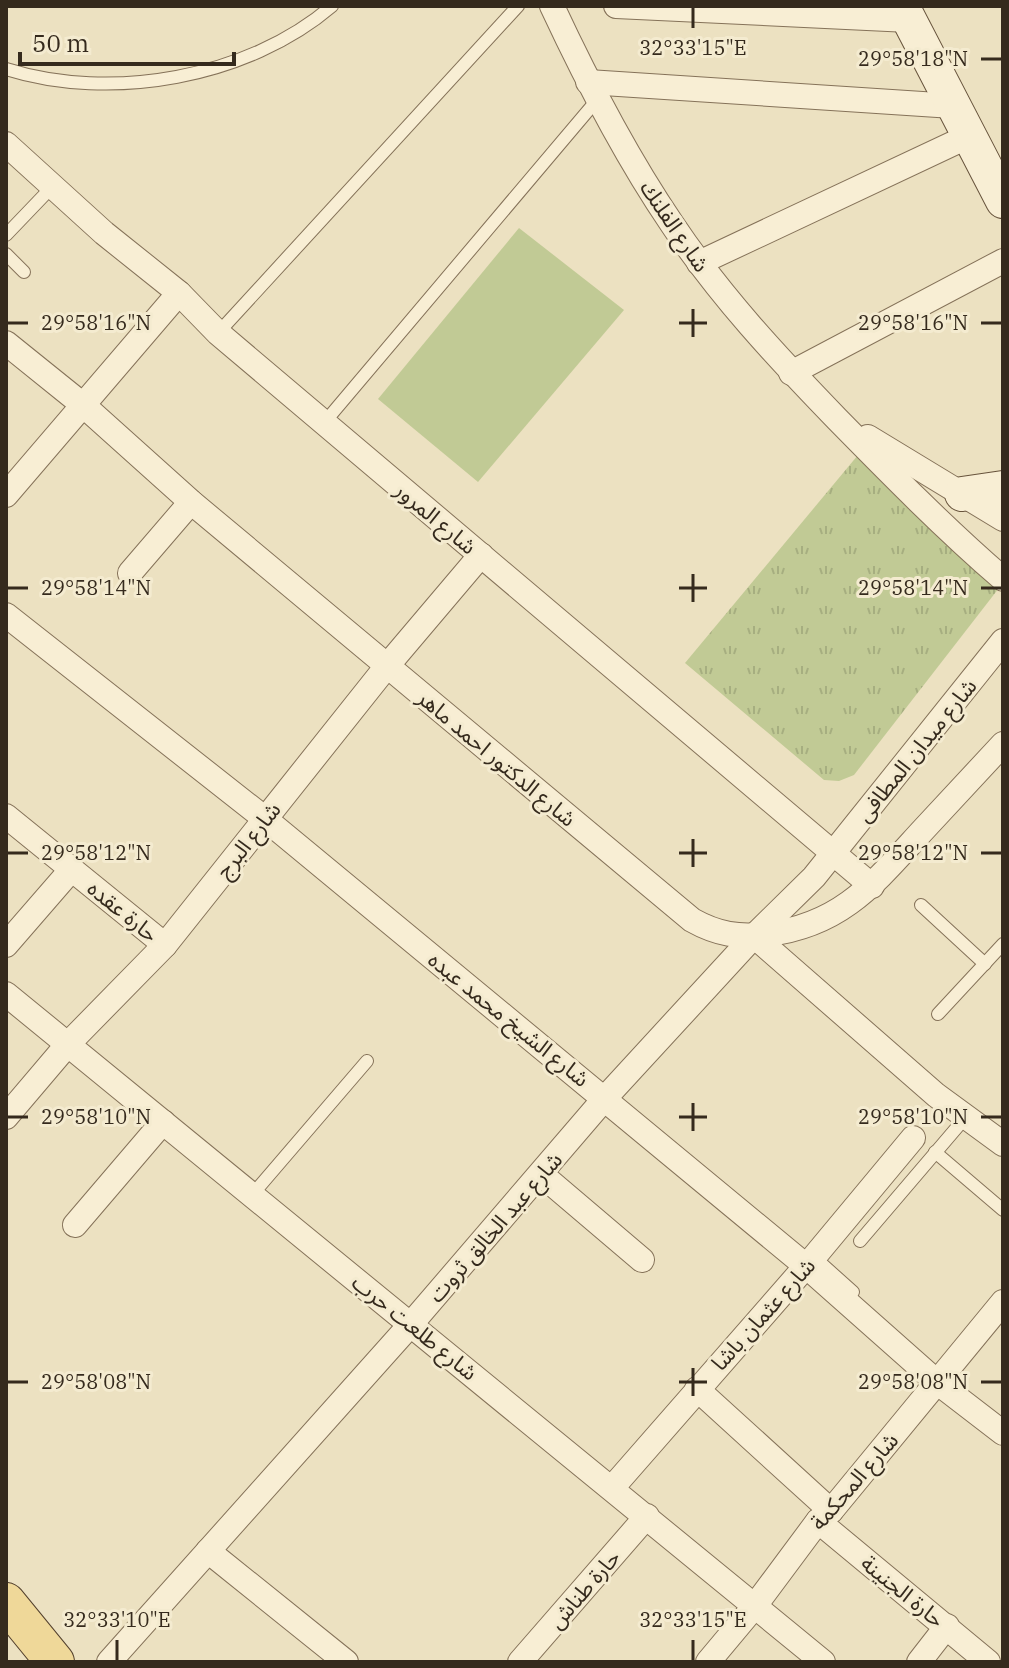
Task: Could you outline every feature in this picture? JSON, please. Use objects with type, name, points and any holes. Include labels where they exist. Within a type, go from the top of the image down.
[{"type":"main road","points":[[6,1602],[55,1662]]},
{"type":"street","name":"شارع الفلنك","points":[[552,6],[592,91],[648,188],[699,263],[791,373],[913,496],[1003,579]]},
{"type":"street","points":[[616,6],[905,13],[1003,201]]},
{"type":"street","points":[[592,91],[953,106]]},
{"type":"street","points":[[699,263],[969,136]]},
{"type":"street","name":"شارع المرور","points":[[6,144],[51,188],[179,293],[218,333],[872,886]]},
{"type":"street","points":[[791,373],[1003,261]]},
{"type":"street","points":[[6,495],[179,293]]},
{"type":"street","name":"شارع الدكتور احمد ماهر","points":[[6,343],[83,405],[191,502],[692,920],[721,934],[754,936]]},
{"type":"street","name":"شارع الفلنك","points":[[837,419],[1003,519]]},
{"type":"street","points":[[962,494],[1003,488]]},
{"type":"street","points":[[130,573],[191,502]]},
{"type":"street","name":"شارع البرج","points":[[6,1117],[68,1044],[165,945],[387,666],[481,555]]},
{"type":"street","name":"شارع الشيخ محمد عبده","points":[[6,615],[264,818],[605,1098],[810,1261],[1003,1433]]},
{"type":"street","name":"شارع ميدان المطافى","points":[[754,936],[833,855],[1003,641]]},
{"type":"street","points":[[754,936],[796,930],[837,913],[872,886],[1003,744]]},
{"type":"street","name":"حارة عقده","points":[[6,816],[165,945]]},
{"type":"street","points":[[6,945],[71,870]]},
{"type":"street","points":[[754,936],[965,1118],[1003,1144]]},
{"type":"street","name":"شارع عبد الخالق ثروت","points":[[109,1662],[411,1324],[605,1098],[754,936]]},
{"type":"street","name":"شارع طلعت حرب","points":[[6,994],[823,1662]]},
{"type":"street","points":[[75,1225],[163,1122]]},
{"type":"street","name":"شارع عثمان باشا","points":[[612,1488],[913,1138]]},
{"type":"street","points":[[542,1175],[642,1260]]},
{"type":"street","name":"شارع المحكمة","points":[[708,1662],[824,1516],[1003,1302]]},
{"type":"street","name":"حارة الجنينة","points":[[697,1389],[824,1516],[988,1662]]},
{"type":"street","name":"حارة طناش","points":[[520,1662],[647,1516]]},
{"type":"street","points":[[208,1551],[346,1662]]},
{"type":"street","points":[[919,1662],[947,1626]]},
{"type":"lane","points":[[6,69],[74,82],[127,83],[179,77],[230,62],[279,41],[332,6]]},
{"type":"lane","points":[[218,333],[518,6]]},
{"type":"lane","points":[[324,423],[592,91]]},
{"type":"lane","points":[[6,235],[51,188]]},
{"type":"lane","points":[[6,254],[24,272]]},
{"type":"lane","points":[[921,905],[985,964]]},
{"type":"lane","points":[[938,1014],[1003,944]]},
{"type":"lane","points":[[252,1195],[367,1061]]},
{"type":"lane","points":[[860,1241],[965,1118]]},
{"type":"lane","points":[[935,1152],[1003,1210]]},
{"type":"green space","points":[[519,228],[624,310],[478,482],[378,399]]},
{"type":"green space","points":[[858,455],[999,588],[854,775],[839,781],[824,780],[685,663]]}]
